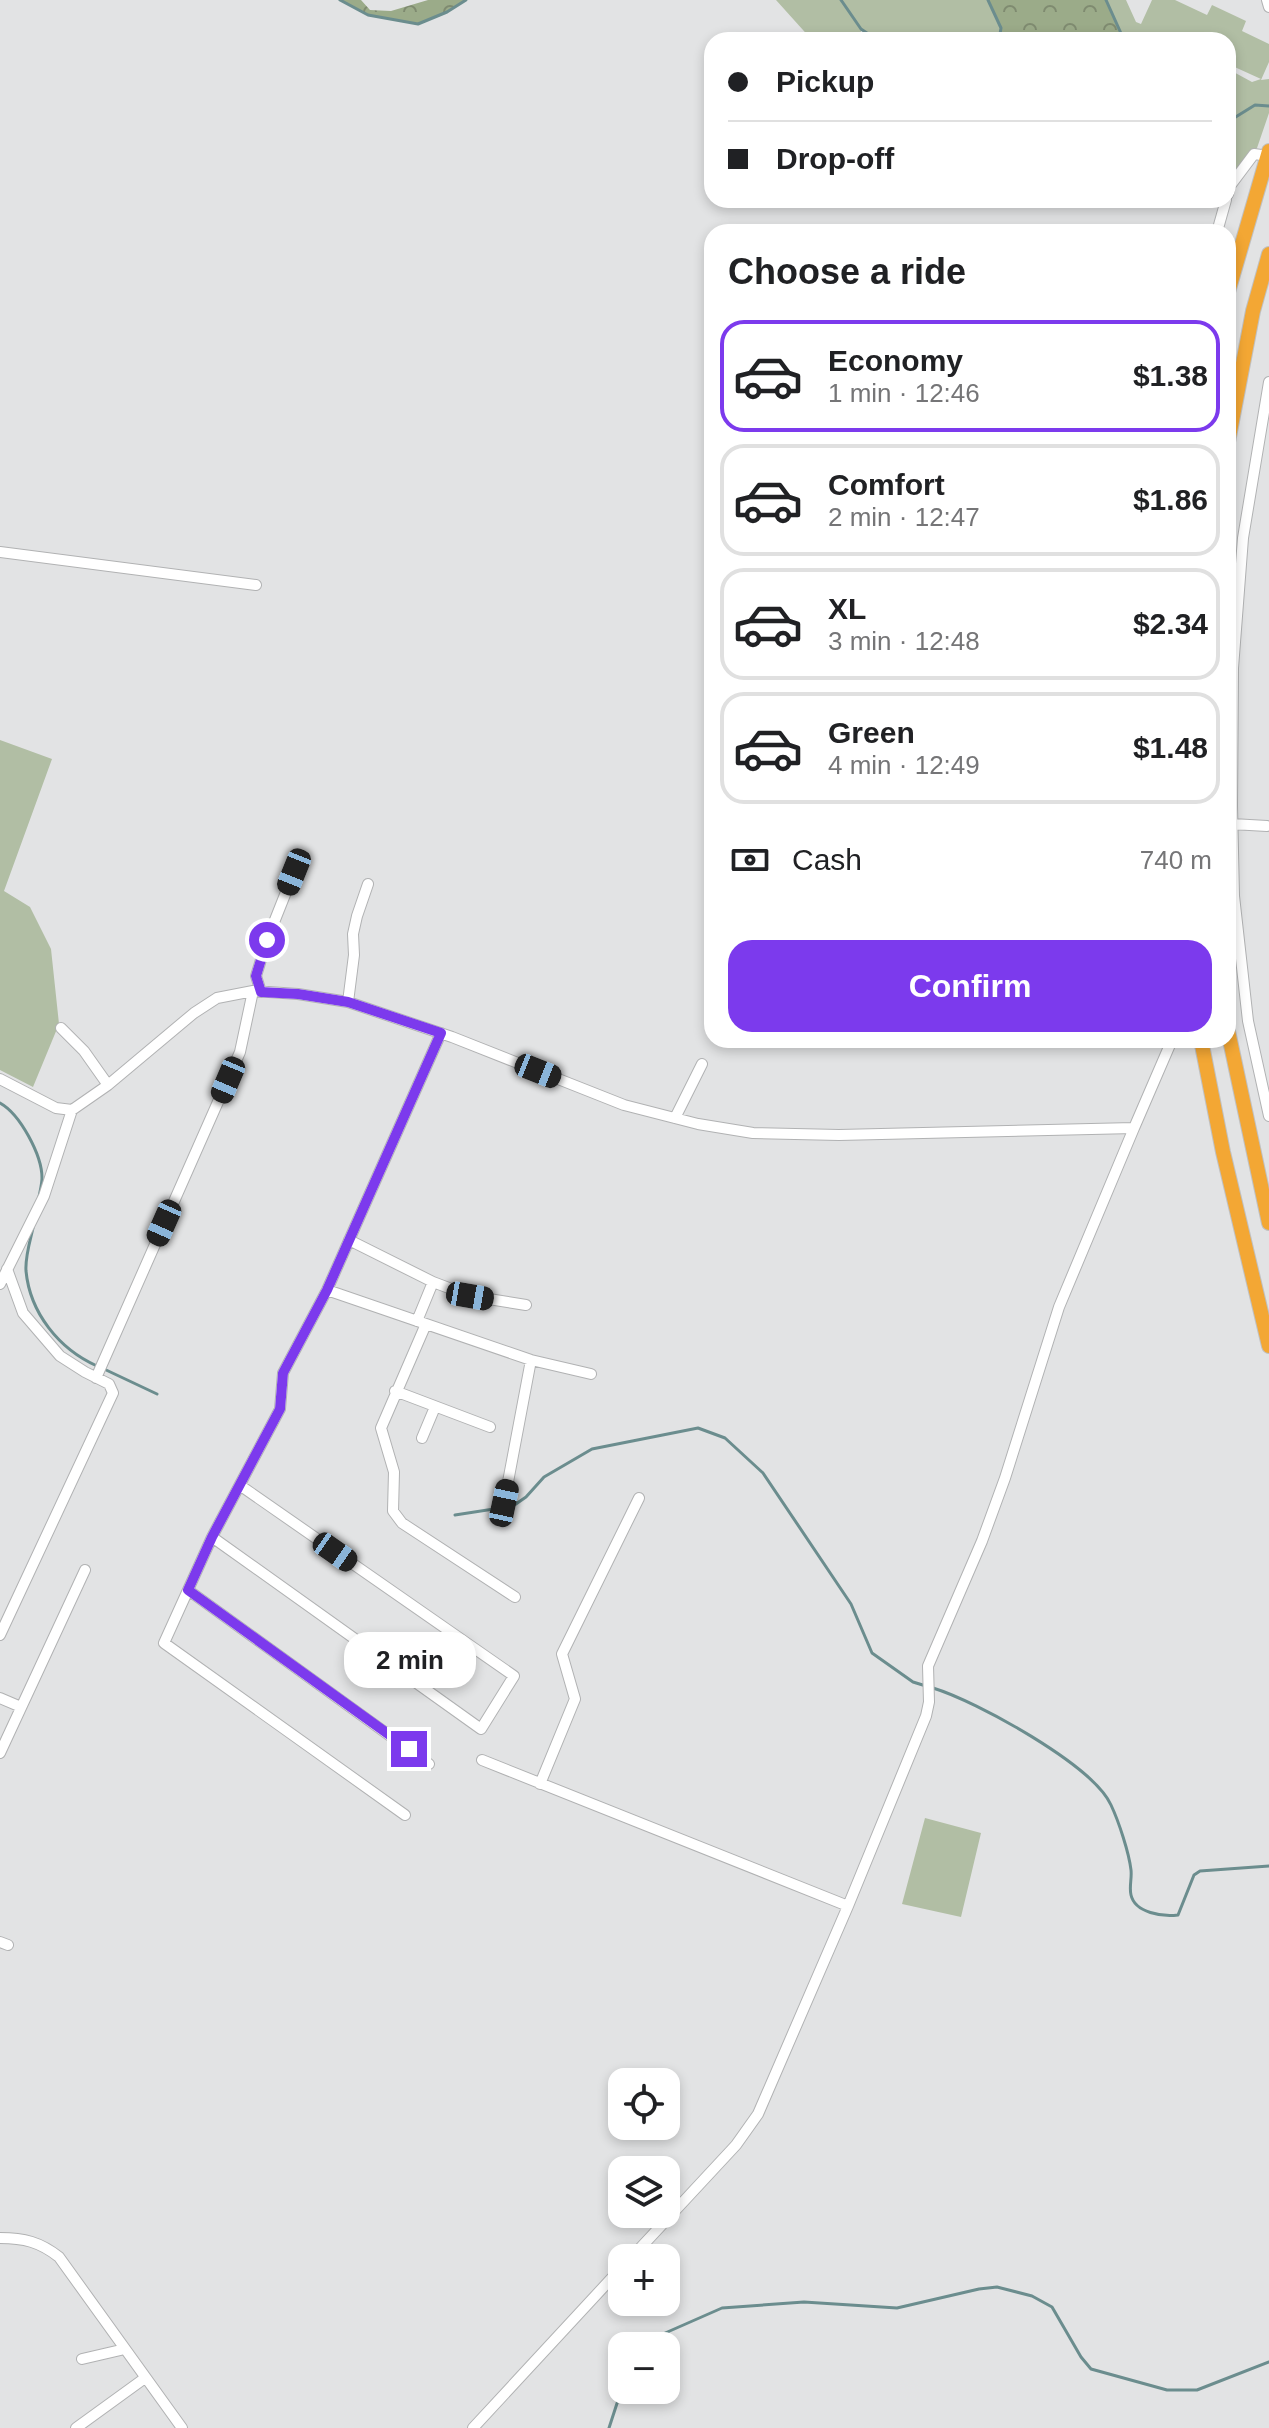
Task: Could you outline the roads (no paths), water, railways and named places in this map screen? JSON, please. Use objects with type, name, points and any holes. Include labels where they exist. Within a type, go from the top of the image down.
[{"type":"highway","points":[[1236,265],[1269,154]]},
{"type":"highway","points":[[1236,400],[1253,311],[1269,254]]},
{"type":"highway","points":[[1203,1048],[1223,1152],[1269,1346]]},
{"type":"highway","points":[[1232,1048],[1269,1223]]},
{"type":"street","points":[[1267,0],[1269,7]]},
{"type":"street","points":[[1236,178],[1254,154],[1269,154]]},
{"type":"street","points":[[1236,629],[1243,538],[1269,382]]},
{"type":"street","points":[[0,552],[256,585]]},
{"type":"street","points":[[1236,824],[1267,826]]},
{"type":"street","points":[[96,1378],[240,1052],[257,992],[256,976],[294,872]]},
{"type":"street","points":[[348,1002],[354,955],[353,934],[368,884]]},
{"type":"street","points":[[1236,914],[1248,1021],[1269,1116]]},
{"type":"street","points":[[0,1284],[44,1196],[72,1110],[217,998],[257,992],[298,994],[348,1002],[441,1033],[624,1105],[753,1133],[839,1135],[1134,1128]]},
{"type":"street","points":[[61,1028],[84,1051],[108,1085]]},
{"type":"street","points":[[405,1815],[164,1643],[212,1537],[280,1409],[283,1373],[327,1290],[441,1033]]},
{"type":"street","points":[[644,2244],[736,2145],[758,2114],[926,1716],[929,1702],[928,1666],[987,1528],[1059,1307],[1169,1048]]},
{"type":"street","points":[[675,1118],[702,1064]]},
{"type":"street","points":[[0,1079],[56,1108],[72,1110]]},
{"type":"street","points":[[349,1240],[433,1282],[470,1296],[526,1305]]},
{"type":"street","points":[[0,1635],[113,1393],[109,1384],[60,1356],[23,1313],[7,1269]]},
{"type":"street","points":[[433,1282],[422,1323],[381,1428],[394,1472],[393,1511],[396,1518],[515,1597]]},
{"type":"street","points":[[327,1290],[531,1360],[591,1374]]},
{"type":"street","points":[[504,1503],[531,1360]]},
{"type":"street","points":[[395,1391],[490,1427]]},
{"type":"street","points":[[422,1438],[435,1407]]},
{"type":"street","points":[[212,1537],[481,1729],[514,1676],[241,1486]]},
{"type":"street","points":[[540,1784],[575,1699],[562,1654],[639,1498]]},
{"type":"street","points":[[0,1753],[85,1570]]},
{"type":"street","points":[[188,1590],[429,1764]]},
{"type":"street","points":[[0,1698],[21,1707]]},
{"type":"street","points":[[482,1760],[848,1906]]},
{"type":"street","points":[[0,2238],[23,2238],[45,2246],[59,2257],[182,2428]]},
{"type":"street","points":[[473,2428],[608,2282]]},
{"type":"street","points":[[82,2359],[125,2349]]},
{"type":"street","points":[[76,2428],[145,2378]]},
{"type":"waterway","points":[[340,0],[368,15],[418,24],[466,0]]},
{"type":"waterway","points":[[841,0],[865,32]]},
{"type":"waterway","points":[[988,0],[1000,32]]},
{"type":"waterway","points":[[1106,0],[1120,32]]},
{"type":"waterway","points":[[1236,117],[1255,105],[1269,106]]},
{"type":"waterway","points":[[0,1103],[15,1116],[34,1147],[42,1178],[39,1197]]},
{"type":"waterway","points":[[33,1228],[26,1266],[33,1301],[59,1340],[97,1366]]},
{"type":"waterway","points":[[104,1369],[157,1394]]},
{"type":"waterway","points":[[455,1515],[513,1506],[544,1477],[592,1449],[698,1428],[725,1438],[763,1473],[851,1604],[872,1653],[913,1682],[926,1686]]},
{"type":"waterway","points":[[933,1688],[976,1706],[1031,1736],[1082,1772],[1100,1789],[1111,1805],[1126,1846],[1131,1870],[1131,1895],[1144,1910],[1178,1915],[1194,1875],[1200,1871],[1269,1866]]},
{"type":"waterway","points":[[667,2332],[722,2308],[804,2302],[897,2308],[997,2287],[1032,2296],[1052,2307],[1091,2369],[1167,2390],[1197,2390],[1269,2362]]},
{"type":"waterway","points":[[609,2428],[617,2404]]}]
